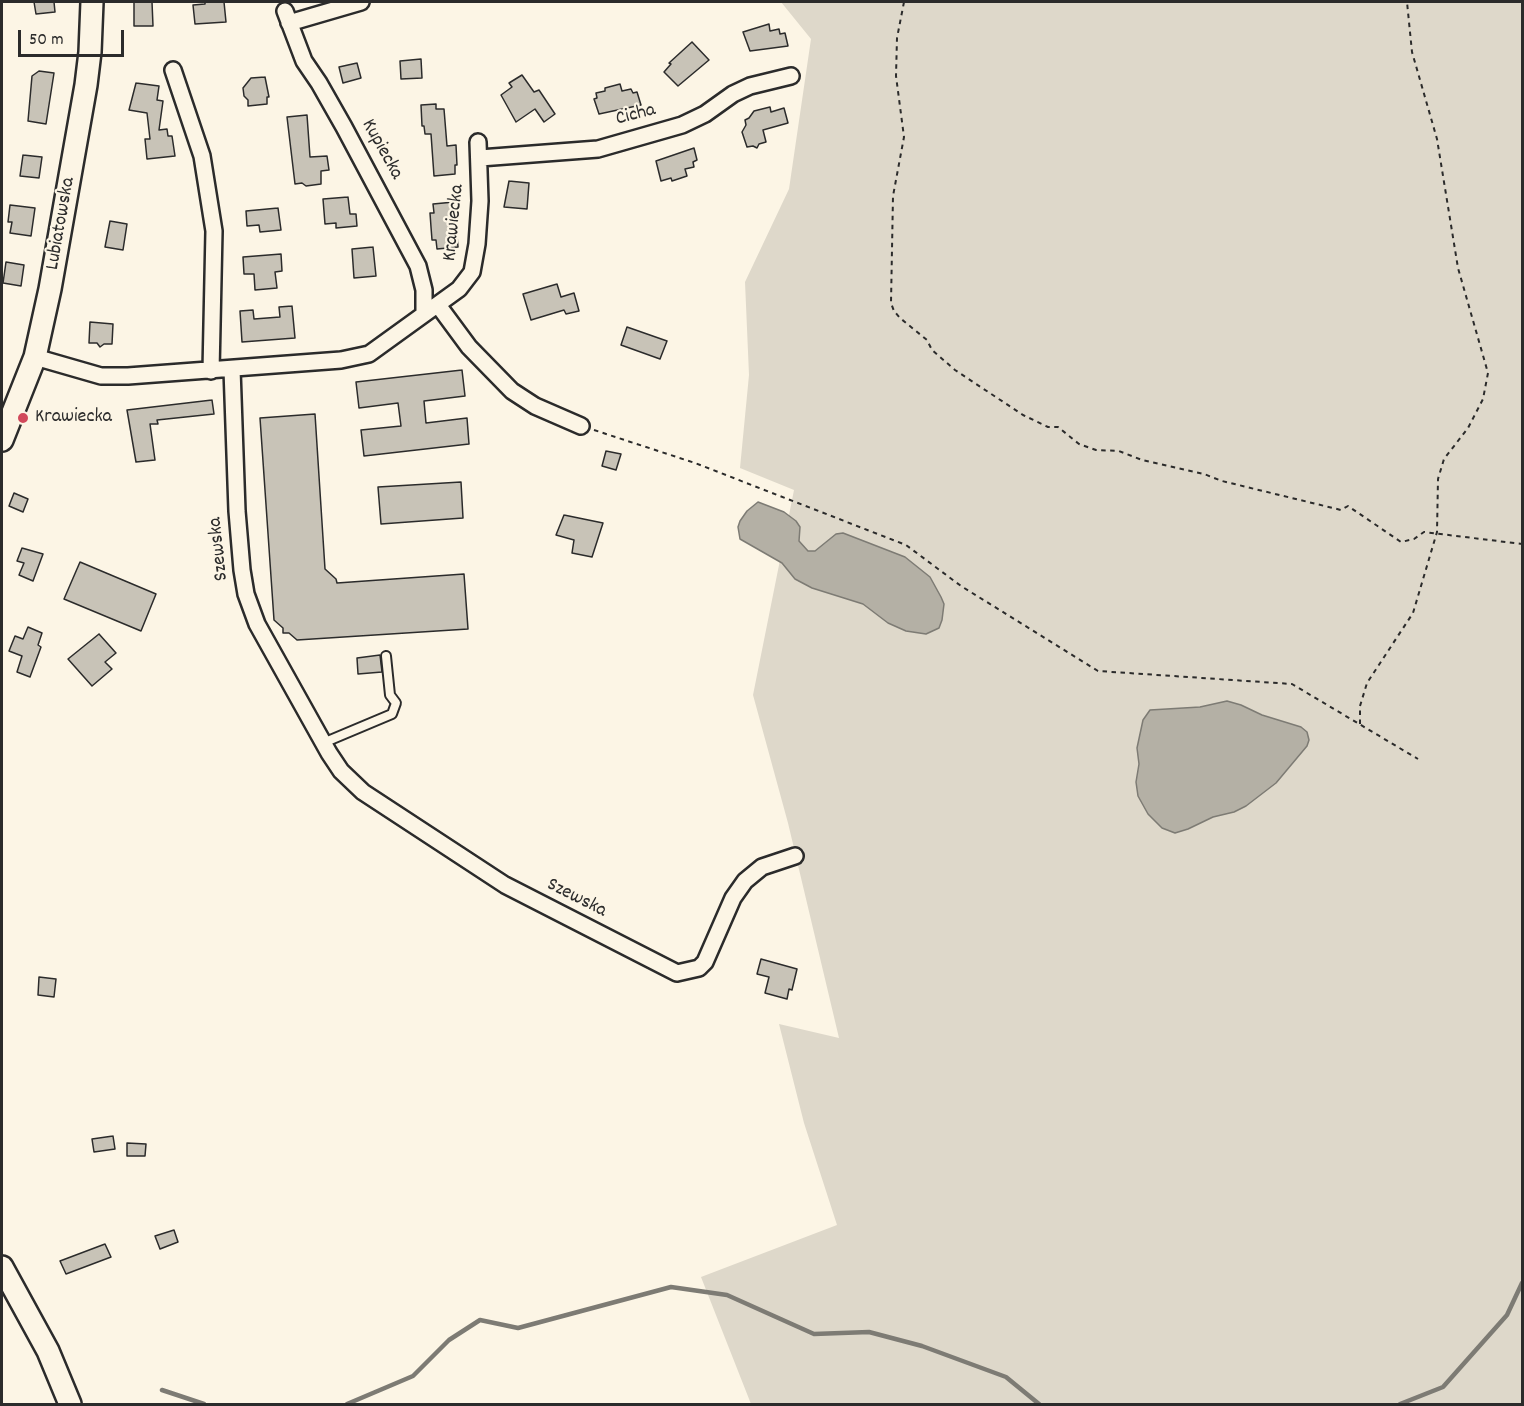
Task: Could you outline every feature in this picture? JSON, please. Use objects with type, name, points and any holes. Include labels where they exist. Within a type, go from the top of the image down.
[{"type":"street","name":"Lubiatowska","points":[[2,440],[35,357],[50,289],[86,85],[92,2]]},
{"type":"street","name":"Kupiecka","points":[[361,2],[287,17],[304,61],[349,136],[418,266],[424,290],[424,314]]},
{"type":"street","points":[[173,70],[202,156],[214,231],[211,371]]},
{"type":"street","name":"Cicha","points":[[480,158],[598,149],[682,125],[705,114],[733,94],[750,86],[791,76]]},
{"type":"street","name":"Krawiecka","points":[[35,357],[101,376],[128,376],[356,358],[369,354],[459,289],[472,272],[477,244],[480,201],[478,142]]},
{"type":"street","points":[[438,305],[469,347],[512,391],[535,406],[580,426]]},
{"type":"street","name":"Szewska","points":[[232,369],[237,511],[246,594],[257,624],[323,743],[341,771],[363,792],[504,885],[677,973],[699,968],[705,962],[733,898],[745,881],[762,867],[795,856]]},
{"type":"street","points":[[2,1267],[48,1351],[70,1404]]},
{"type":"lane","points":[[323,743],[392,714],[396,703],[390,695],[386,656]]},
{"type":"path","points":[[904,2],[897,38],[896,76],[904,137],[893,196],[891,303],[900,318],[927,340],[932,350],[955,370],[1023,415],[1048,427],[1058,427],[1079,444],[1096,450],[1119,451],[1142,460],[1341,510],[1348,506],[1401,542],[1413,539],[1424,532],[1437,532],[1522,544]]},
{"type":"path","points":[[1360,724],[1360,706],[1367,683],[1413,614],[1437,532],[1438,479],[1444,459],[1468,428],[1483,399],[1488,373],[1458,268],[1437,139],[1412,52],[1407,2]]},
{"type":"path","points":[[580,426],[695,463],[906,545],[961,585],[1098,671],[1292,684],[1418,759]]},
{"type":"shaded area","points":[[781,2],[1522,2],[1522,1404],[751,1404],[701,1277],[837,1225],[804,1123],[779,1024],[839,1038],[788,823],[753,695],[794,490],[740,468],[749,375],[745,282],[789,189],[811,39]]},
{"type":"shaded area","points":[[758,502],[784,512],[796,521],[800,527],[799,541],[808,551],[815,551],[836,534],[843,533],[905,557],[930,577],[941,597],[944,604],[939,628],[926,634],[906,631],[888,623],[863,604],[812,588],[795,579],[782,563],[740,539],[738,527],[740,521]]},
{"type":"shaded area","points":[[1227,701],[1301,727],[1307,732],[1309,740],[1307,746],[1276,783],[1246,806],[1175,833],[1162,828],[1148,814],[1138,796],[1137,748],[1143,720],[1150,710],[1200,707]]},
{"type":"building","points":[[34,2],[54,2],[55,12],[36,14]]},
{"type":"building","points":[[134,2],[152,2],[153,26],[134,26]]},
{"type":"building","points":[[205,2],[224,2],[226,22],[195,24],[193,5],[205,4]]},
{"type":"building","points":[[769,24],[770,31],[779,29],[780,34],[785,33],[788,46],[750,51],[743,32]]},
{"type":"building","points":[[692,42],[709,60],[678,86],[664,72],[671,64],[669,63]]},
{"type":"building","points":[[421,59],[422,78],[401,79],[400,61]]},
{"type":"building","points":[[357,63],[361,78],[343,83],[339,67]]},
{"type":"building","points":[[39,71],[54,73],[46,124],[28,121],[32,76]]},
{"type":"building","points":[[522,75],[534,92],[539,90],[555,114],[544,122],[535,109],[516,122],[501,95],[512,87],[509,83]]},
{"type":"building","points":[[265,77],[269,97],[267,97],[267,104],[248,106],[243,88],[251,78]]},
{"type":"building","points":[[136,83],[159,86],[157,100],[163,101],[159,130],[167,129],[168,136],[172,136],[175,156],[147,159],[145,139],[150,139],[147,113],[129,110]]},
{"type":"building","points":[[620,84],[622,91],[631,89],[633,93],[637,92],[641,105],[599,114],[594,99],[597,98],[596,93]]},
{"type":"building","points":[[436,104],[436,109],[444,109],[447,146],[456,145],[455,174],[434,176],[431,134],[425,134],[424,126],[422,126],[421,105]]},
{"type":"building","points":[[770,107],[771,112],[784,108],[788,123],[763,130],[766,142],[759,144],[757,148],[747,147],[742,132],[746,125],[745,120],[754,111]]},
{"type":"building","points":[[307,115],[310,157],[327,156],[329,170],[321,171],[321,184],[306,186],[302,183],[295,184],[287,117]]},
{"type":"building","points":[[694,148],[697,160],[693,162],[694,167],[685,169],[687,176],[672,181],[671,178],[661,181],[656,161]]},
{"type":"building","points":[[23,155],[42,157],[39,178],[20,176]]},
{"type":"building","points":[[509,181],[529,183],[527,209],[504,207]]},
{"type":"building","points":[[348,197],[350,214],[356,214],[357,226],[336,228],[336,223],[325,224],[323,199]]},
{"type":"building","points":[[454,202],[458,247],[437,249],[436,240],[432,240],[430,213],[434,213],[433,204]]},
{"type":"building","points":[[10,205],[35,208],[31,236],[10,233],[12,222],[8,222]]},
{"type":"building","points":[[278,208],[281,230],[260,232],[259,225],[247,226],[246,211]]},
{"type":"building","points":[[110,221],[127,224],[123,250],[105,247]]},
{"type":"building","points":[[373,247],[376,276],[354,278],[352,249]]},
{"type":"building","points":[[281,254],[282,271],[275,272],[277,288],[255,290],[254,274],[244,274],[243,257]]},
{"type":"building","points":[[6,262],[24,265],[21,286],[3,283]]},
{"type":"building","points":[[557,284],[561,297],[574,293],[579,311],[566,314],[564,310],[531,320],[523,294]]},
{"type":"building","points":[[292,306],[295,338],[242,342],[240,311],[253,310],[254,319],[280,317],[279,307]]},
{"type":"building","points":[[90,322],[113,324],[112,344],[104,344],[100,347],[97,343],[89,343]]},
{"type":"building","points":[[627,327],[667,341],[660,359],[621,345]]},
{"type":"building","points":[[462,370],[465,396],[424,401],[426,423],[467,418],[469,444],[364,456],[361,430],[401,426],[398,403],[359,408],[356,382]]},
{"type":"building","points":[[212,400],[214,414],[157,420],[158,424],[150,424],[155,460],[136,462],[127,410]]},
{"type":"building","points":[[315,414],[325,569],[336,579],[337,583],[464,574],[468,629],[297,640],[289,633],[283,633],[283,628],[274,620],[260,418]]},
{"type":"building","points":[[606,451],[621,454],[616,470],[602,466]]},
{"type":"building","points":[[461,482],[463,518],[381,524],[378,487]]},
{"type":"building","points":[[14,493],[28,499],[23,512],[9,506]]},
{"type":"building","points":[[564,515],[603,523],[592,557],[572,553],[574,540],[556,535]]},
{"type":"building","points":[[22,548],[43,554],[33,581],[19,575],[24,563],[17,561]]},
{"type":"building","points":[[80,562],[156,594],[141,631],[64,599]]},
{"type":"building","points":[[28,627],[42,633],[38,645],[41,647],[30,677],[17,672],[22,656],[9,651],[15,636],[23,639]]},
{"type":"building","points":[[99,634],[116,653],[105,662],[112,669],[92,686],[68,659]]},
{"type":"building","points":[[380,655],[382,672],[358,674],[357,658]]},
{"type":"building","points":[[761,959],[797,969],[792,990],[789,989],[787,999],[765,993],[769,977],[757,974]]},
{"type":"building","points":[[39,977],[56,979],[54,997],[38,995]]},
{"type":"building","points":[[113,1136],[115,1149],[94,1152],[92,1139]]},
{"type":"building","points":[[127,1143],[146,1144],[145,1156],[127,1156]]},
{"type":"building","points":[[174,1230],[178,1242],[160,1249],[155,1236]]},
{"type":"building","points":[[105,1244],[111,1257],[66,1274],[60,1261]]},
{"type":"waterway","points":[[1400,1404],[1443,1387],[1507,1315],[1522,1283]]},
{"type":"waterway","points":[[347,1404],[413,1376],[449,1340],[480,1320],[518,1328],[671,1287],[727,1295],[814,1334],[869,1332],[922,1346],[1006,1377],[1039,1404]]},
{"type":"waterway","points":[[162,1390],[204,1404]]},
{"type":"place","name":"Krawiecka","points":[[23,418]]}]
